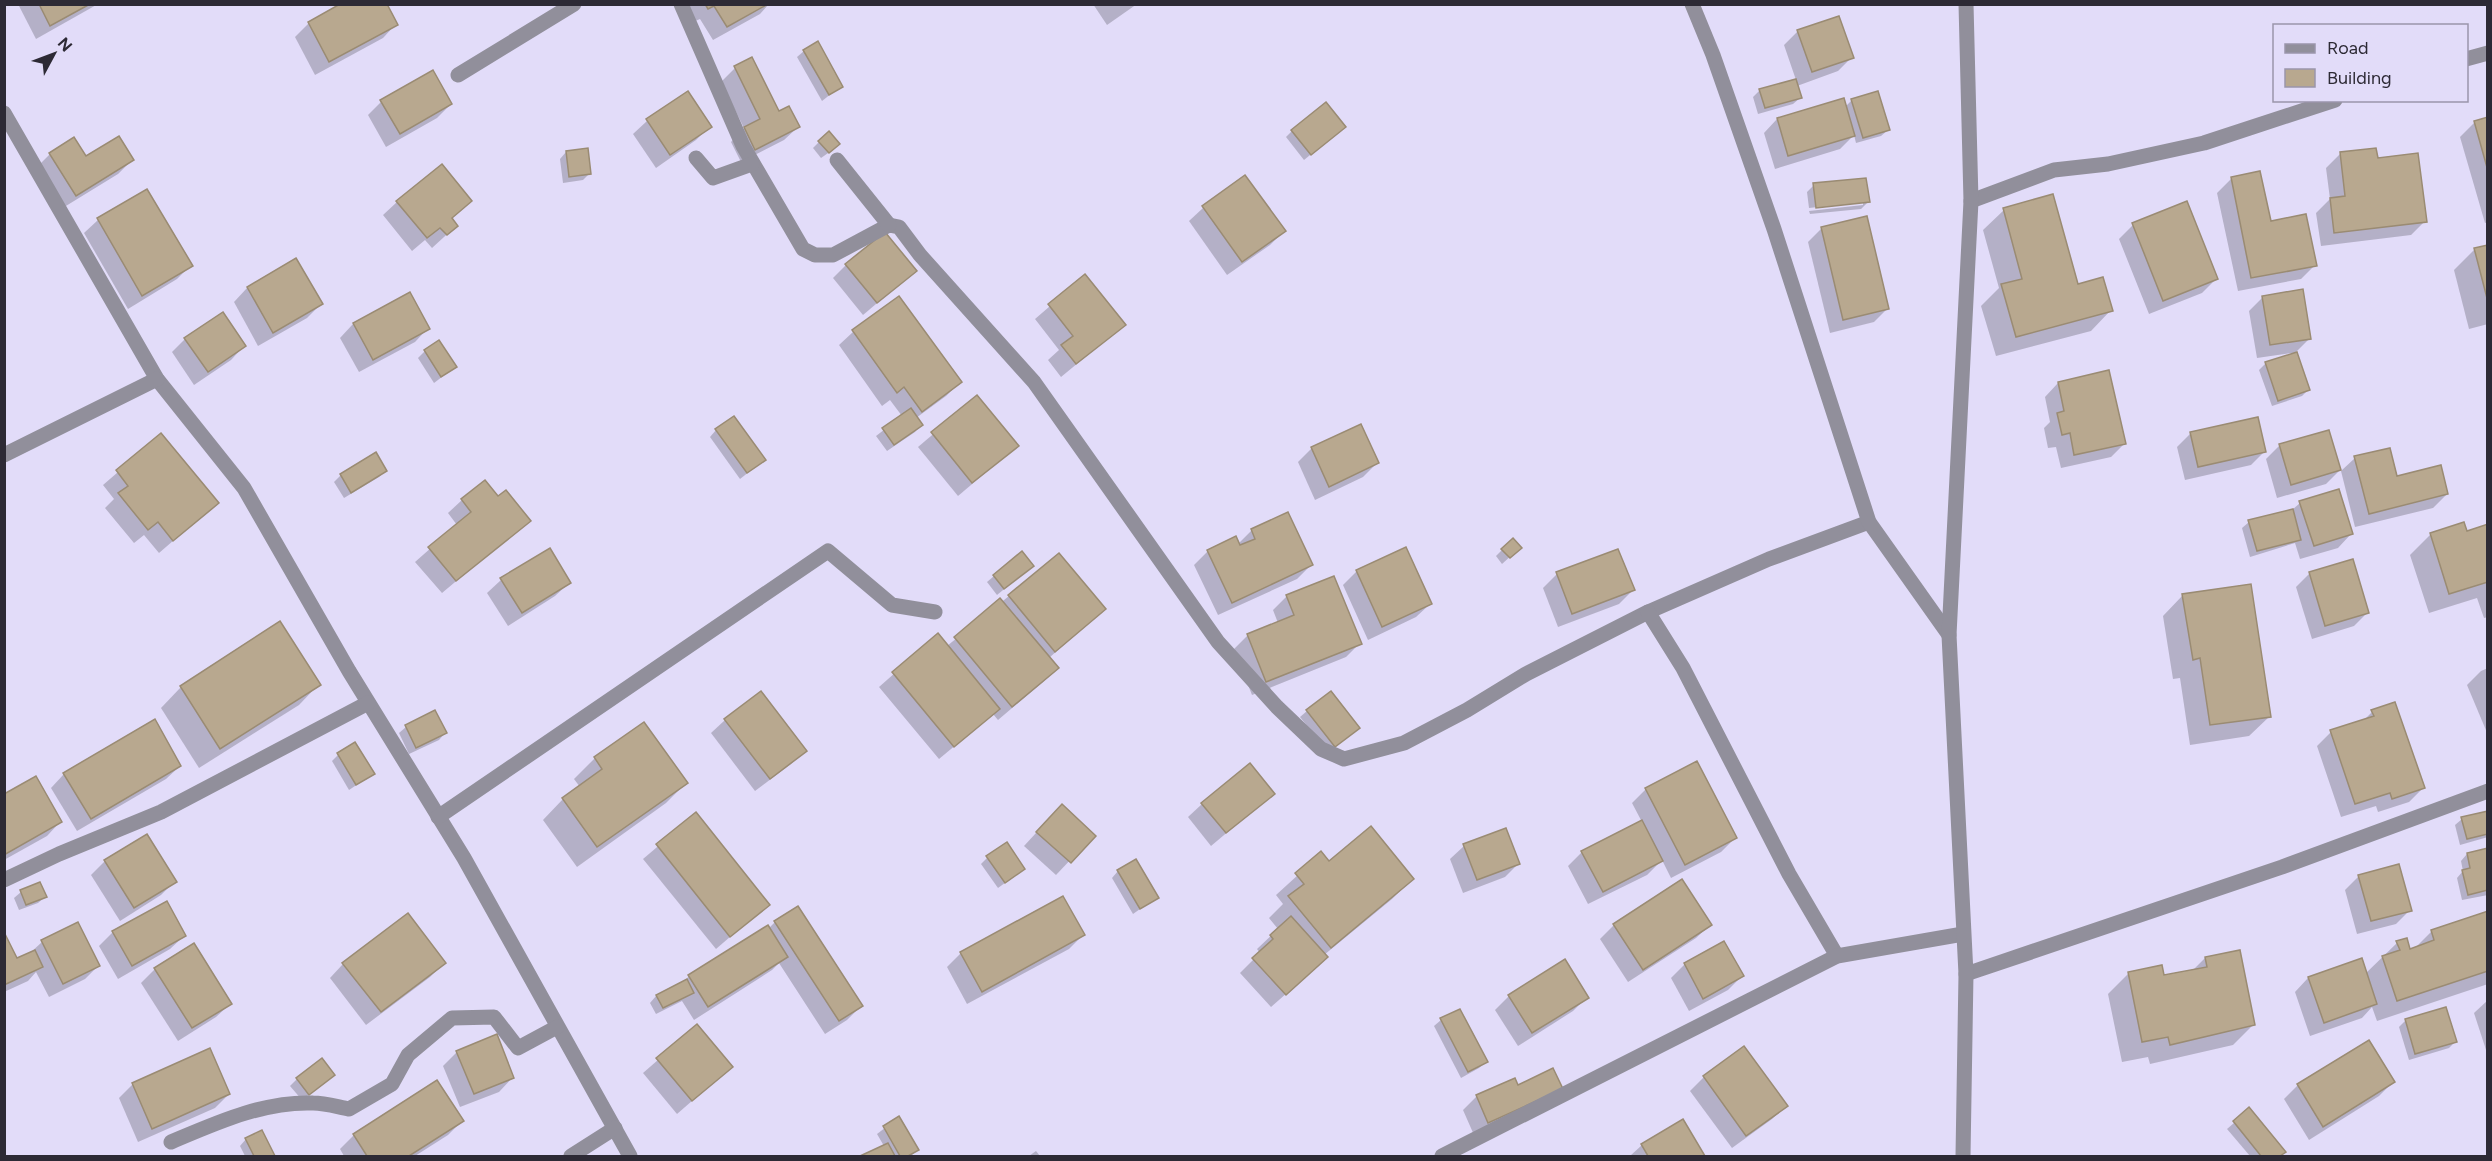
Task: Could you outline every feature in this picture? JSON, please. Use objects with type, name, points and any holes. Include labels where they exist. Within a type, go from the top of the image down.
[{"type":"street","points":[[458,75],[574,4]]},
{"type":"street","points":[[681,4],[752,164],[802,249],[815,255],[833,255],[890,225]]},
{"type":"street","points":[[1692,4],[1713,55],[1774,229],[1869,522],[1949,635]]},
{"type":"street","points":[[1963,1156],[1966,974],[1949,635],[1971,201],[1966,4]]},
{"type":"street","points":[[2468,58],[2487,53]]},
{"type":"street","points":[[1971,201],[2054,170],[2108,164],[2204,143],[2329,102]]},
{"type":"street","points":[[4,113],[157,379],[244,488],[368,703],[464,858],[630,1156]]},
{"type":"street","points":[[696,158],[713,178],[752,164]]},
{"type":"street","points":[[837,160],[890,225],[899,227],[920,255],[1034,382],[1218,642],[1277,706],[1321,749],[1344,759],[1404,743],[1467,710],[1526,674],[1648,612],[1769,558],[1869,522]]},
{"type":"street","points":[[4,455],[157,379]]},
{"type":"street","points":[[438,817],[828,550],[892,605],[935,612]]},
{"type":"street","points":[[1648,612],[1683,668],[1789,874],[1837,956]]},
{"type":"street","points":[[4,880],[59,854],[161,812],[368,703]]},
{"type":"street","points":[[1966,974],[2282,867],[2487,791]]},
{"type":"street","points":[[1442,1156],[1837,956],[1964,934]]},
{"type":"street","points":[[171,1142],[273,1105],[314,1103],[349,1109],[392,1084],[408,1055],[452,1018],[494,1017],[518,1048],[557,1027]]},
{"type":"street","points":[[571,1156],[615,1128]]},
{"type":"building","points":[[39,4],[90,4],[50,26]]},
{"type":"building","points":[[340,4],[387,4],[398,25],[329,62],[308,22]]},
{"type":"building","points":[[705,4],[768,4],[727,27],[714,6],[708,9]]},
{"type":"building","points":[[1839,16],[1854,58],[1812,72],[1797,30]]},
{"type":"building","points":[[818,41],[843,87],[829,95],[803,50]]},
{"type":"building","points":[[752,57],[779,111],[789,106],[800,127],[755,150],[744,127],[760,119],[734,66]]},
{"type":"building","points":[[433,70],[452,104],[400,134],[380,100]]},
{"type":"building","points":[[1796,79],[1802,98],[1765,108],[1759,89]]},
{"type":"building","points":[[688,91],[712,127],[670,155],[646,119]]},
{"type":"building","points":[[1878,91],[1890,130],[1863,138],[1851,99]]},
{"type":"building","points":[[1844,98],[1855,136],[1788,156],[1777,118]]},
{"type":"building","points":[[1326,102],[1346,127],[1311,155],[1291,130]]},
{"type":"building","points":[[2488,117],[2488,171],[2474,121]]},
{"type":"building","points":[[829,131],[840,144],[829,153],[818,141]]},
{"type":"building","points":[[119,136],[134,160],[76,196],[49,153],[74,137],[86,156]]},
{"type":"building","points":[[588,148],[591,174],[569,177],[566,151]]},
{"type":"building","points":[[2376,148],[2378,158],[2418,153],[2427,222],[2334,233],[2330,198],[2345,196],[2340,152]]},
{"type":"building","points":[[442,164],[472,201],[452,218],[458,226],[447,235],[440,228],[427,238],[396,201]]},
{"type":"building","points":[[2260,171],[2271,221],[2306,214],[2317,266],[2251,278],[2231,177]]},
{"type":"building","points":[[1245,175],[1286,231],[1242,262],[1202,206]]},
{"type":"building","points":[[1866,178],[1870,202],[1816,208],[1813,183]]},
{"type":"building","points":[[147,189],[193,266],[142,296],[97,218]]},
{"type":"building","points":[[2053,194],[2078,284],[2103,277],[2113,311],[2016,337],[2001,284],[2022,279],[2003,208]]},
{"type":"building","points":[[2187,201],[2218,279],[2163,301],[2132,223]]},
{"type":"building","points":[[1867,216],[1889,309],[1843,320],[1821,227]]},
{"type":"building","points":[[885,232],[917,271],[877,303],[845,264]]},
{"type":"building","points":[[2488,245],[2488,302],[2474,248]]},
{"type":"building","points":[[296,258],[323,304],[273,333],[247,287]]},
{"type":"building","points":[[1085,274],[1126,325],[1076,364],[1061,345],[1073,336],[1048,304]]},
{"type":"building","points":[[2303,289],[2311,339],[2270,345],[2262,296]]},
{"type":"building","points":[[410,292],[430,329],[373,360],[353,323]]},
{"type":"building","points":[[899,296],[962,382],[922,412],[904,387],[897,393],[852,330]]},
{"type":"building","points":[[223,312],[246,346],[208,372],[184,338]]},
{"type":"building","points":[[439,340],[457,367],[441,377],[424,350]]},
{"type":"building","points":[[2297,352],[2310,390],[2278,401],[2265,362]]},
{"type":"building","points":[[2109,370],[2126,444],[2074,455],[2070,433],[2062,435],[2057,413],[2064,411],[2058,382]]},
{"type":"building","points":[[977,395],[1019,446],[972,483],[931,432]]},
{"type":"building","points":[[911,408],[923,425],[894,445],[882,428]]},
{"type":"building","points":[[734,416],[766,460],[747,473],[715,429]]},
{"type":"building","points":[[2258,417],[2266,452],[2198,467],[2190,432]]},
{"type":"building","points":[[1361,424],[1379,463],[1329,487],[1311,447]]},
{"type":"building","points":[[2329,430],[2341,470],[2291,485],[2279,444]]},
{"type":"building","points":[[161,433],[219,503],[173,541],[158,522],[148,530],[118,493],[128,486],[116,470]]},
{"type":"building","points":[[2390,448],[2397,476],[2441,465],[2448,494],[2369,514],[2354,456]]},
{"type":"building","points":[[376,452],[387,471],[351,493],[340,474]]},
{"type":"building","points":[[485,480],[498,496],[506,490],[531,521],[456,581],[428,547],[471,512],[461,499]]},
{"type":"building","points":[[2339,489],[2353,534],[2314,546],[2299,501]]},
{"type":"building","points":[[2293,509],[2301,540],[2257,551],[2248,520]]},
{"type":"building","points":[[1288,512],[1313,565],[1232,603],[1207,550],[1236,536],[1240,545],[1255,539],[1251,529]]},
{"type":"building","points":[[2464,522],[2467,531],[2488,524],[2488,582],[2449,594],[2430,533]]},
{"type":"building","points":[[1513,538],[1522,548],[1510,558],[1501,549]]},
{"type":"building","points":[[1406,547],[1432,604],[1382,627],[1356,570]]},
{"type":"building","points":[[550,548],[571,583],[522,613],[500,578]]},
{"type":"building","points":[[1618,549],[1635,590],[1572,614],[1556,572]]},
{"type":"building","points":[[1022,551],[1034,566],[1004,589],[993,575]]},
{"type":"building","points":[[1059,553],[1106,609],[1055,652],[1008,595]]},
{"type":"building","points":[[2353,559],[2369,613],[2325,626],[2309,572]]},
{"type":"building","points":[[1334,576],[1362,644],[1266,682],[1247,634],[1294,615],[1286,595]]},
{"type":"building","points":[[2251,584],[2271,717],[2210,725],[2200,658],[2193,660],[2182,594]]},
{"type":"building","points":[[1000,598],[1059,668],[1012,707],[954,637]]},
{"type":"building","points":[[280,621],[321,685],[220,749],[180,686]]},
{"type":"building","points":[[938,633],[1000,709],[954,747],[892,672]]},
{"type":"building","points":[[761,691],[807,751],[770,779],[724,719]]},
{"type":"building","points":[[1331,691],[1360,728],[1335,747],[1306,710]]},
{"type":"building","points":[[2395,702],[2425,788],[2392,799],[2390,793],[2355,804],[2330,730],[2374,716],[2371,710]]},
{"type":"building","points":[[435,710],[447,733],[416,748],[405,725]]},
{"type":"building","points":[[155,719],[181,766],[91,819],[63,773]]},
{"type":"building","points":[[644,722],[688,783],[597,847],[562,798],[602,769],[594,757]]},
{"type":"building","points":[[355,742],[375,774],[356,785],[337,753]]},
{"type":"building","points":[[1697,761],[1737,838],[1685,865],[1645,788]]},
{"type":"building","points":[[1250,763],[1275,794],[1226,833],[1201,803]]},
{"type":"building","points":[[36,776],[62,822],[4,855],[4,794]]},
{"type":"building","points":[[1062,804],[1096,836],[1071,863],[1036,832]]},
{"type":"building","points":[[2488,811],[2488,834],[2467,839],[2461,817]]},
{"type":"building","points":[[696,812],[770,905],[730,937],[656,844]]},
{"type":"building","points":[[1642,820],[1663,861],[1603,892],[1581,851]]},
{"type":"building","points":[[1371,826],[1414,879],[1331,948],[1288,896],[1304,884],[1295,873],[1321,851],[1329,861]]},
{"type":"building","points":[[1506,828],[1520,864],[1477,880],[1463,844]]},
{"type":"building","points":[[147,834],[177,882],[134,908],[104,860]]},
{"type":"building","points":[[1007,842],[1025,869],[1005,883],[986,856]]},
{"type":"building","points":[[2488,848],[2488,890],[2468,895],[2462,870],[2470,868],[2467,853]]},
{"type":"building","points":[[1136,859],[1159,898],[1140,909],[1117,870]]},
{"type":"building","points":[[2399,864],[2412,911],[2371,921],[2358,875]]},
{"type":"building","points":[[1682,879],[1712,925],[1643,970],[1613,924]]},
{"type":"building","points":[[40,882],[47,897],[26,905],[20,890]]},
{"type":"building","points":[[1063,896],[1085,935],[982,992],[960,952]]},
{"type":"building","points":[[167,901],[186,936],[132,966],[112,931]]},
{"type":"building","points":[[798,906],[863,1006],[839,1021],[774,921]]},
{"type":"building","points":[[2488,911],[2488,971],[2397,1001],[2382,956],[2400,950],[2396,941],[2407,938],[2410,949],[2434,940],[2431,930]]},
{"type":"building","points":[[408,913],[446,963],[381,1012],[342,963]]},
{"type":"building","points":[[1291,916],[1328,957],[1286,995],[1252,958],[1273,939],[1270,935]]},
{"type":"building","points":[[78,922],[100,966],[63,984],[41,940]]},
{"type":"building","points":[[768,925],[788,957],[708,1007],[688,975]]},
{"type":"building","points":[[5,934],[17,958],[35,950],[43,967],[4,985]]},
{"type":"building","points":[[1724,941],[1744,976],[1703,999],[1684,963]]},
{"type":"building","points":[[194,943],[232,1004],[192,1028],[154,968]]},
{"type":"building","points":[[2240,950],[2255,1025],[2170,1045],[2168,1037],[2142,1042],[2128,972],[2162,965],[2164,975],[2207,967],[2205,957]]},
{"type":"building","points":[[2362,958],[2377,1004],[2324,1023],[2308,977]]},
{"type":"building","points":[[1565,959],[1589,998],[1532,1033],[1508,995]]},
{"type":"building","points":[[687,979],[694,993],[663,1008],[656,995]]},
{"type":"building","points":[[2446,1007],[2457,1042],[2415,1054],[2405,1019]]},
{"type":"building","points":[[1460,1009],[1488,1062],[1468,1072],[1440,1018]]},
{"type":"building","points":[[697,1024],[733,1067],[692,1101],[656,1058]]},
{"type":"building","points":[[497,1034],[514,1078],[474,1094],[456,1051]]},
{"type":"building","points":[[2369,1040],[2395,1082],[2323,1127],[2297,1084]]},
{"type":"building","points":[[1744,1046],[1788,1106],[1746,1136],[1703,1076]]},
{"type":"building","points":[[210,1048],[230,1094],[152,1129],[132,1083]]},
{"type":"building","points":[[322,1058],[335,1075],[309,1095],[296,1078]]},
{"type":"building","points":[[1553,1068],[1563,1089],[1488,1123],[1476,1095],[1515,1078],[1518,1085]]},
{"type":"building","points":[[437,1080],[464,1121],[409,1156],[367,1156],[353,1134]]},
{"type":"building","points":[[2249,1107],[2286,1152],[2280,1156],[2261,1156],[2233,1121]]},
{"type":"building","points":[[899,1116],[919,1150],[908,1156],[900,1156],[883,1126]]},
{"type":"building","points":[[1683,1119],[1705,1156],[1648,1156],[1641,1144]]},
{"type":"building","points":[[262,1130],[275,1156],[254,1156],[245,1138]]},
{"type":"building","points":[[888,1143],[895,1156],[860,1156]]}]
